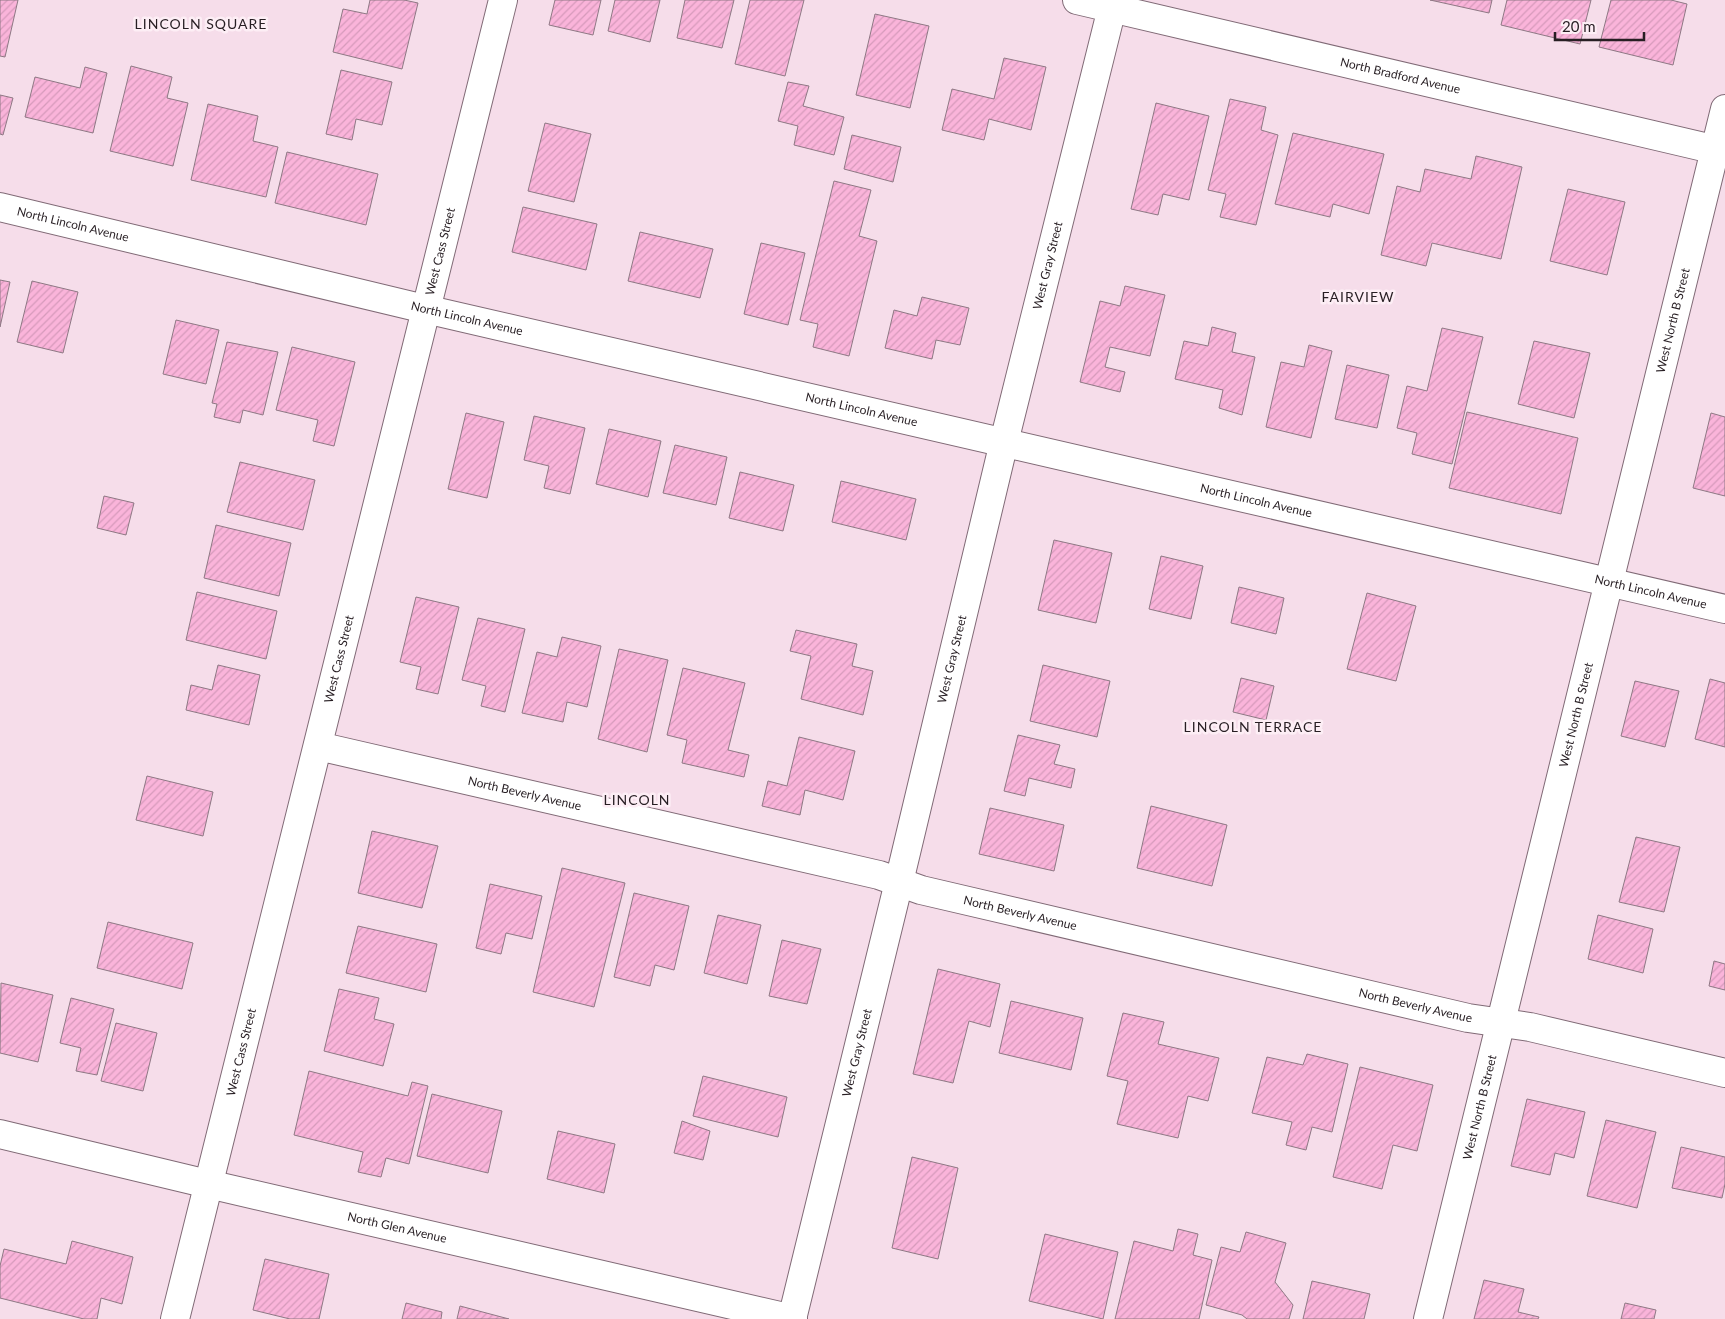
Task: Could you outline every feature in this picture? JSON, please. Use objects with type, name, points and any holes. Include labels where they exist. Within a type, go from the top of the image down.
[{"type":"street","name":"West Cass Street","points":[[175,1319],[503,0]]},
{"type":"street","name":"North Bradford Avenue","points":[[1077,0],[1113,4],[1720,150]]},
{"type":"street","name":"West Gray Street","points":[[792,1319],[1004,442],[1113,4]]},
{"type":"street","name":"West North B Street","points":[[1428,1319],[1609,581],[1720,150],[1725,109]]},
{"type":"street","name":"North Lincoln Avenue","points":[[0,207],[425,309],[1725,608]]},
{"type":"street","name":"North Beverly Avenue","points":[[318,746],[879,874],[921,890],[1468,1018],[1530,1027],[1725,1073]]},
{"type":"street","name":"North Glen Avenue","points":[[0,1134],[792,1319]]},
{"type":"building","points":[[0,0],[18,0],[5,57],[0,56]]},
{"type":"building","points":[[370,0],[404,0],[418,3],[402,69],[333,52],[343,9],[367,14]]},
{"type":"building","points":[[555,0],[601,0],[593,35],[549,25]]},
{"type":"building","points":[[615,0],[660,0],[650,42],[608,31]]},
{"type":"building","points":[[685,0],[734,0],[722,48],[677,38]]},
{"type":"building","points":[[750,0],[804,0],[785,76],[735,64]]},
{"type":"building","points":[[1430,0],[1492,0],[1489,13]]},
{"type":"building","points":[[1507,0],[1591,0],[1580,44],[1501,25]]},
{"type":"building","points":[[1611,0],[1671,0],[1687,4],[1673,65],[1599,47]]},
{"type":"building","points":[[875,14],[929,26],[910,108],[856,95]]},
{"type":"building","points":[[1004,58],[1046,67],[1031,130],[989,119],[984,140],[942,130],[952,89],[994,99]]},
{"type":"building","points":[[131,66],[172,77],[167,98],[188,103],[173,166],[110,151]]},
{"type":"building","points":[[85,67],[107,73],[93,133],[25,117],[35,77],[80,88]]},
{"type":"building","points":[[341,70],[392,82],[382,125],[356,119],[352,140],[326,134]]},
{"type":"building","points":[[788,82],[809,86],[803,106],[844,117],[834,155],[794,145],[798,126],[778,121]]},
{"type":"building","points":[[0,95],[13,98],[3,135],[0,134]]},
{"type":"building","points":[[1230,99],[1266,107],[1261,130],[1278,135],[1256,225],[1220,217],[1226,194],[1208,190]]},
{"type":"building","points":[[1156,103],[1209,116],[1189,200],[1163,194],[1158,215],[1131,209]]},
{"type":"building","points":[[208,104],[258,116],[253,141],[278,147],[266,197],[191,180]]},
{"type":"building","points":[[545,123],[591,134],[574,202],[528,191]]},
{"type":"building","points":[[1293,133],[1384,154],[1369,214],[1333,204],[1330,217],[1275,204]]},
{"type":"building","points":[[852,135],[901,147],[893,182],[844,169]]},
{"type":"building","points":[[287,152],[378,174],[366,225],[275,203]]},
{"type":"building","points":[[1476,156],[1522,167],[1501,259],[1432,243],[1426,266],[1381,255],[1397,186],[1420,192],[1425,169],[1471,179]]},
{"type":"building","points":[[834,181],[871,190],[859,236],[877,241],[849,356],[813,347],[818,324],[800,320]]},
{"type":"building","points":[[1568,189],[1625,202],[1607,275],[1550,261]]},
{"type":"building","points":[[523,207],[597,224],[586,270],[512,252]]},
{"type":"building","points":[[640,232],[713,249],[700,298],[628,281]]},
{"type":"building","points":[[761,243],[805,253],[788,325],[744,314]]},
{"type":"building","points":[[0,280],[10,282],[0,327]]},
{"type":"building","points":[[32,281],[78,292],[63,353],[17,342]]},
{"type":"building","points":[[1125,286],[1165,295],[1150,356],[1110,347],[1105,367],[1125,372],[1120,392],[1080,382],[1100,301],[1120,306]]},
{"type":"building","points":[[922,297],[969,308],[960,345],[936,340],[932,359],[885,348],[894,310],[917,316]]},
{"type":"building","points":[[176,320],[219,330],[206,384],[163,374]]},
{"type":"building","points":[[1212,327],[1236,333],[1232,352],[1255,357],[1242,415],[1219,408],[1223,390],[1175,379],[1184,341],[1208,346]]},
{"type":"building","points":[[1442,328],[1483,337],[1452,464],[1412,454],[1417,433],[1397,428],[1407,386],[1427,391]]},
{"type":"building","points":[[1534,341],[1590,353],[1574,418],[1518,404]]},
{"type":"building","points":[[227,342],[278,352],[263,415],[243,410],[240,423],[214,417],[217,404],[212,403]]},
{"type":"building","points":[[1309,345],[1332,351],[1311,438],[1266,427],[1281,362],[1304,367]]},
{"type":"building","points":[[292,347],[355,362],[334,446],[313,441],[318,420],[276,410]]},
{"type":"building","points":[[1347,365],[1389,375],[1377,428],[1335,419]]},
{"type":"building","points":[[1467,412],[1578,438],[1561,514],[1449,488]]},
{"type":"building","points":[[466,413],[504,422],[487,498],[448,489]]},
{"type":"building","points":[[1711,413],[1725,417],[1725,496],[1693,488]]},
{"type":"building","points":[[534,416],[585,428],[570,494],[544,488],[549,466],[524,460]]},
{"type":"building","points":[[609,429],[661,441],[648,497],[596,484]]},
{"type":"building","points":[[675,445],[727,457],[716,505],[663,493]]},
{"type":"building","points":[[240,462],[315,480],[303,530],[227,512]]},
{"type":"building","points":[[740,472],[794,485],[783,531],[729,518]]},
{"type":"building","points":[[841,481],[916,499],[906,540],[832,522]]},
{"type":"building","points":[[104,496],[134,503],[126,535],[97,528]]},
{"type":"building","points":[[216,525],[291,543],[279,596],[204,578]]},
{"type":"building","points":[[1054,540],[1112,553],[1096,623],[1038,610]]},
{"type":"building","points":[[1161,556],[1203,566],[1191,619],[1149,609]]},
{"type":"building","points":[[1239,587],[1284,598],[1276,634],[1231,623]]},
{"type":"building","points":[[197,592],[277,611],[266,659],[186,640]]},
{"type":"building","points":[[1367,593],[1416,606],[1396,681],[1347,669]]},
{"type":"building","points":[[416,597],[459,607],[438,694],[416,689],[421,667],[400,662]]},
{"type":"building","points":[[478,618],[525,629],[505,712],[481,706],[486,686],[462,680]]},
{"type":"building","points":[[796,630],[857,644],[852,666],[873,671],[863,715],[801,699],[811,656],[790,651]]},
{"type":"building","points":[[562,637],[601,646],[587,707],[567,702],[563,722],[522,713],[537,652],[557,657]]},
{"type":"building","points":[[619,649],[668,660],[647,752],[598,739]]},
{"type":"building","points":[[218,665],[260,675],[249,725],[186,710],[191,685],[212,690]]},
{"type":"building","points":[[1043,665],[1110,681],[1097,737],[1030,721]]},
{"type":"building","points":[[683,668],[745,683],[728,750],[749,755],[744,777],[682,763],[687,740],[667,735]]},
{"type":"building","points":[[1241,678],[1274,686],[1266,720],[1233,712]]},
{"type":"building","points":[[1710,679],[1725,683],[1725,747],[1695,739]]},
{"type":"building","points":[[1635,681],[1679,691],[1665,747],[1621,736]]},
{"type":"building","points":[[1018,735],[1060,745],[1054,764],[1075,769],[1071,788],[1029,778],[1025,796],[1004,791]]},
{"type":"building","points":[[799,737],[855,751],[843,800],[805,790],[800,815],[762,806],[768,781],[787,786]]},
{"type":"building","points":[[147,776],[213,792],[203,836],[136,820]]},
{"type":"building","points":[[1151,806],[1227,825],[1212,886],[1137,868]]},
{"type":"building","points":[[990,808],[1064,825],[1054,871],[979,854]]},
{"type":"building","points":[[372,831],[438,846],[422,908],[358,893]]},
{"type":"building","points":[[1636,837],[1680,847],[1664,912],[1619,902]]},
{"type":"building","points":[[562,868],[625,883],[594,1007],[533,992]]},
{"type":"building","points":[[490,884],[542,896],[532,939],[506,933],[501,954],[476,948]]},
{"type":"building","points":[[634,893],[689,906],[674,970],[655,965],[650,986],[614,977]]},
{"type":"building","points":[[718,915],[761,925],[747,984],[704,973]]},
{"type":"building","points":[[1598,915],[1653,929],[1643,973],[1588,959]]},
{"type":"building","points":[[108,922],[193,943],[182,989],[97,968]]},
{"type":"building","points":[[358,926],[437,944],[426,992],[346,973]]},
{"type":"building","points":[[782,940],[821,949],[807,1004],[769,996]]},
{"type":"building","points":[[1714,961],[1725,964],[1725,990],[1709,986]]},
{"type":"building","points":[[938,969],[1000,984],[990,1027],[969,1021],[953,1083],[913,1074]]},
{"type":"building","points":[[1,983],[53,995],[38,1062],[0,1053]]},
{"type":"building","points":[[339,989],[379,998],[374,1019],[394,1024],[383,1066],[324,1051]]},
{"type":"building","points":[[71,998],[114,1009],[97,1075],[76,1071],[81,1048],[60,1043]]},
{"type":"building","points":[[1011,1001],[1083,1018],[1071,1070],[999,1053]]},
{"type":"building","points":[[1123,1013],[1164,1022],[1158,1044],[1219,1058],[1208,1101],[1188,1096],[1178,1138],[1117,1124],[1128,1081],[1107,1076]]},
{"type":"building","points":[[116,1023],[157,1033],[143,1091],[101,1081]]},
{"type":"building","points":[[1307,1054],[1348,1064],[1332,1132],[1312,1127],[1306,1150],[1286,1145],[1292,1122],[1252,1113],[1267,1057],[1303,1065]]},
{"type":"building","points":[[1360,1067],[1433,1085],[1417,1151],[1393,1145],[1382,1189],[1333,1177]]},
{"type":"building","points":[[309,1071],[408,1096],[412,1082],[428,1086],[409,1164],[386,1158],[381,1177],[358,1172],[363,1152],[294,1135]]},
{"type":"building","points":[[703,1076],[787,1097],[778,1137],[693,1116]]},
{"type":"building","points":[[432,1094],[502,1111],[488,1173],[417,1156]]},
{"type":"building","points":[[1527,1099],[1585,1112],[1574,1158],[1555,1153],[1550,1175],[1511,1166]]},
{"type":"building","points":[[1606,1120],[1656,1132],[1637,1208],[1587,1196]]},
{"type":"building","points":[[682,1121],[710,1131],[703,1160],[674,1153]]},
{"type":"building","points":[[558,1131],[615,1144],[604,1193],[547,1179]]},
{"type":"building","points":[[1681,1147],[1725,1157],[1725,1184],[1722,1198],[1672,1188]]},
{"type":"building","points":[[912,1157],[958,1168],[938,1259],[892,1248]]},
{"type":"building","points":[[1178,1229],[1198,1234],[1193,1255],[1212,1260],[1199,1319],[1115,1319],[1134,1241],[1173,1251]]},
{"type":"building","points":[[1246,1232],[1286,1243],[1275,1282],[1293,1305],[1289,1319],[1247,1319],[1242,1315],[1206,1305],[1221,1247],[1240,1252]]},
{"type":"building","points":[[1045,1234],[1118,1252],[1103,1319],[1029,1301]]},
{"type":"building","points":[[72,1241],[133,1257],[122,1304],[101,1298],[97,1319],[84,1319],[0,1298],[0,1266],[4,1249],[66,1264]]},
{"type":"building","points":[[265,1259],[329,1274],[319,1319],[290,1319],[253,1310]]},
{"type":"building","points":[[1484,1280],[1524,1289],[1518,1312],[1539,1317],[1538,1319],[1474,1319]]},
{"type":"building","points":[[1312,1281],[1370,1294],[1364,1319],[1303,1319]]},
{"type":"building","points":[[406,1303],[442,1312],[441,1319],[402,1319]]},
{"type":"building","points":[[1625,1303],[1656,1310],[1654,1319],[1621,1319]]},
{"type":"building","points":[[460,1306],[509,1319],[457,1319]]},
{"type":"district","name":"LINCOLN SQUARE","points":[[201,24]]},
{"type":"district","name":"FAIRVIEW","points":[[1358,297]]},
{"type":"district","name":"LINCOLN TERRACE","points":[[1253,727]]},
{"type":"district","name":"LINCOLN","points":[[637,800]]}]
